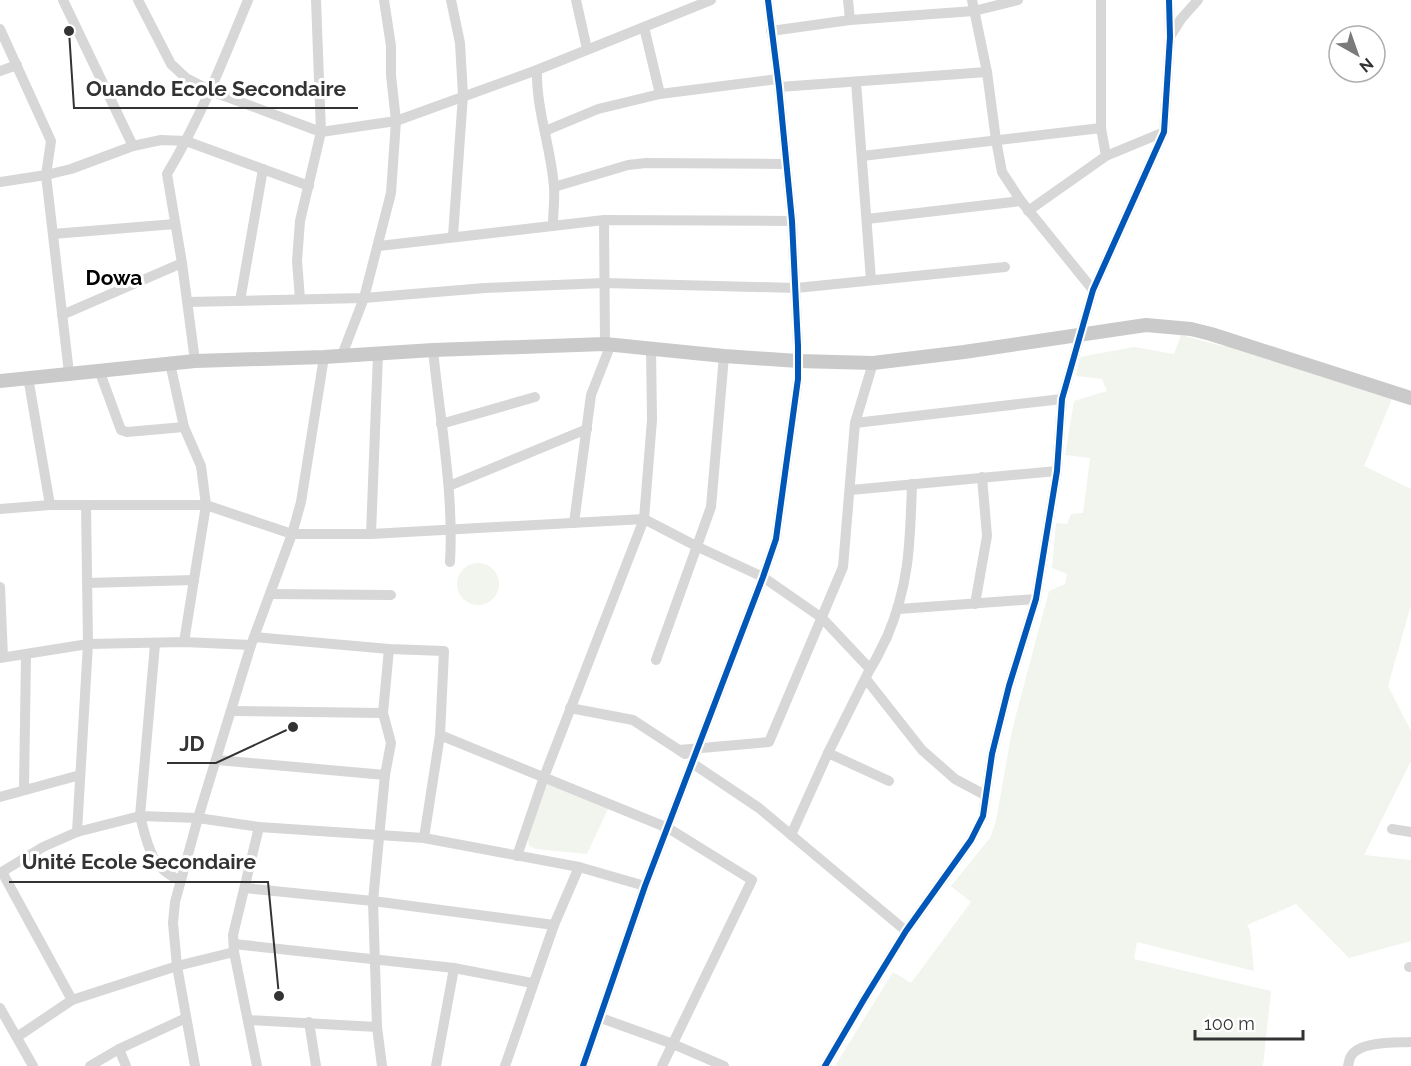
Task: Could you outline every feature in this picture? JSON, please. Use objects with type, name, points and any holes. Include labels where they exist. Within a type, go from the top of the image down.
[{"type":"main road","points":[[0,381],[69,372],[195,361],[608,344],[724,356],[873,363],[1146,325],[1191,329],[1411,398]]},
{"type":"street","points":[[63,0],[133,146]]},
{"type":"street","points":[[138,0],[171,64],[186,78],[211,91],[321,132],[396,121],[537,70],[711,0]]},
{"type":"street","points":[[195,361],[167,174],[211,91],[248,0]]},
{"type":"street","points":[[300,299],[298,241],[300,221],[321,132],[316,0]]},
{"type":"street","points":[[342,355],[364,298],[391,193],[396,121],[391,75],[391,46],[384,0]]},
{"type":"street","points":[[451,0],[460,44],[463,95],[453,236]]},
{"type":"street","points":[[576,0],[587,49]]},
{"type":"street","points":[[583,1066],[645,886],[764,577],[776,539],[798,379],[798,361],[792,221],[779,83],[768,0]]},
{"type":"street","points":[[848,0],[850,20]]},
{"type":"street","points":[[771,30],[1018,0]]},
{"type":"street","points":[[1101,0],[1101,128],[1106,156]]},
{"type":"street","points":[[825,1066],[906,931],[971,840],[983,816],[997,733],[1035,599],[1057,471],[1062,399],[1093,290],[1164,132],[1170,37],[1169,0]]},
{"type":"street","points":[[1170,37],[1181,19],[1198,0]]},
{"type":"street","points":[[973,6],[987,72],[1002,172],[1028,211],[1093,290]]},
{"type":"street","points":[[644,27],[660,94]]},
{"type":"street","points":[[0,29],[51,141],[46,175],[69,372]]},
{"type":"street","points":[[0,71],[16,65]]},
{"type":"street","points":[[537,70],[538,102],[554,187],[553,225]]},
{"type":"street","points":[[545,131],[598,110],[660,94],[779,83],[856,82],[987,72]]},
{"type":"street","points":[[856,82],[871,280]]},
{"type":"street","points":[[862,156],[1101,128]]},
{"type":"street","points":[[1028,211],[1106,156],[1164,132]]},
{"type":"street","points":[[0,182],[46,175],[99,160],[154,140],[186,141],[309,186]]},
{"type":"street","points":[[554,187],[628,165],[646,163],[785,164]]},
{"type":"street","points":[[240,301],[262,169]]},
{"type":"street","points":[[867,219],[1021,201]]},
{"type":"street","points":[[379,246],[604,220],[792,221]]},
{"type":"street","points":[[574,523],[591,395],[608,344],[604,283],[604,220]]},
{"type":"street","points":[[53,234],[175,224]]},
{"type":"street","points":[[62,315],[182,263]]},
{"type":"street","points":[[187,302],[364,298],[485,288],[604,283],[796,288],[1005,267]]},
{"type":"street","points":[[517,856],[570,708],[644,519],[652,420],[651,348]]},
{"type":"street","points":[[434,350],[449,486],[452,529],[450,562]]},
{"type":"street","points":[[371,534],[378,354]]},
{"type":"street","points":[[656,660],[711,507],[724,356]]},
{"type":"street","points":[[195,1066],[177,966],[173,923],[180,880],[252,641],[292,534],[304,492],[324,357]]},
{"type":"street","points":[[170,363],[184,427],[201,466],[206,505],[184,642]]},
{"type":"street","points":[[694,757],[769,742],[843,567],[855,423],[873,363]]},
{"type":"street","points":[[99,370],[117,425],[121,430],[127,432],[184,427]]},
{"type":"street","points":[[28,377],[50,505]]},
{"type":"street","points":[[441,423],[535,397]]},
{"type":"street","points":[[855,423],[1062,399]]},
{"type":"street","points":[[449,486],[587,429]]},
{"type":"street","points":[[851,490],[1057,471]]},
{"type":"street","points":[[975,604],[987,536],[982,477]]},
{"type":"street","points":[[791,835],[828,753],[878,658],[899,609],[909,558],[912,484]]},
{"type":"street","points":[[0,509],[50,505],[206,505],[292,534],[371,534],[644,519],[764,577],[822,618],[868,674],[922,750],[955,778],[986,795]]},
{"type":"street","points":[[77,832],[88,644],[86,506]]},
{"type":"street","points":[[87,583],[194,580]]},
{"type":"street","points":[[0,587],[2,657],[88,644],[252,641],[444,651],[440,735],[424,838]]},
{"type":"street","points":[[270,594],[391,595]]},
{"type":"street","points":[[899,609],[1035,599]]},
{"type":"street","points":[[155,644],[140,816],[146,840],[156,861],[168,876],[180,880]]},
{"type":"street","points":[[382,1066],[377,1027],[373,901],[385,775],[391,744],[383,713],[390,649]]},
{"type":"street","points":[[24,789],[26,655]]},
{"type":"street","points":[[570,708],[633,720],[694,757],[759,808],[906,931]]},
{"type":"street","points":[[232,711],[383,713]]},
{"type":"street","points":[[440,735],[668,828],[752,880],[662,1066]]},
{"type":"street","points":[[828,753],[889,781]]},
{"type":"street","points":[[217,760],[385,775]]},
{"type":"street","points":[[0,797],[80,775]]},
{"type":"street","points":[[72,1000],[1,872],[77,832],[140,816],[198,818],[259,827],[424,838],[579,867],[645,886]]},
{"type":"street","points":[[257,1066],[234,948],[236,919],[259,827]]},
{"type":"street","points":[[1392,829],[1411,832]]},
{"type":"street","points":[[505,1066],[532,983],[579,867]]},
{"type":"street","points":[[244,888],[373,901],[554,925]]},
{"type":"street","points":[[17,1037],[72,1000],[234,948],[454,968],[532,983]]},
{"type":"street","points":[[436,1066],[454,968]]},
{"type":"street","points":[[0,1008],[33,1066]]},
{"type":"street","points":[[90,1066],[119,1049],[186,1018]]},
{"type":"street","points":[[601,1018],[673,1044],[720,1065]]},
{"type":"street","points":[[249,1020],[377,1027]]},
{"type":"street","points":[[309,1022],[316,1066]]},
{"type":"street","points":[[1348,1066],[1351,1056],[1360,1048],[1375,1044],[1411,1042]]},
{"type":"street","points":[[119,1049],[126,1066]]},
{"type":"shaded area","points":[[1181,335],[1222,346],[1233,345],[1307,368],[1392,399],[1364,466],[1411,489],[1411,605],[1388,686],[1411,731],[1411,761],[1364,855],[1411,860],[1411,941],[1349,958],[1296,904],[1247,925],[1250,931],[1254,971],[1137,942],[1134,959],[1271,991],[1263,1066],[835,1066],[893,972],[911,983],[971,902],[951,886],[990,838],[996,821],[1012,730],[1049,591],[1065,584],[1067,574],[1052,568],[1056,523],[1067,524],[1071,514],[1083,513],[1090,458],[1065,455],[1074,401],[1107,391],[1102,379],[1076,376],[1080,357],[1134,347],[1174,354]]},
{"type":"shaded area","points":[[478,563],[493,569],[499,584],[493,599],[478,605],[463,599],[457,584],[463,569]]},
{"type":"shaded area","points":[[546,784],[608,809],[587,854],[536,849],[529,846],[528,839]]},
{"type":"cycle path","points":[[583,1066],[645,886],[776,539],[798,379],[798,346],[792,221],[768,0]]},
{"type":"cycle path","points":[[825,1066],[906,931],[971,840],[983,816],[992,754],[1009,686],[1036,599],[1057,471],[1062,399],[1093,290],[1164,132],[1170,37],[1169,0]]},
{"type":"place","name":"Ouando Ecole Secondaire","points":[[69,31]]},
{"type":"place","name":"JD","points":[[293,727]]},
{"type":"place","name":"Unité Ecole Secondaire","points":[[279,996]]},
{"type":"district","name":"Dowa","points":[[114,277]]}]
